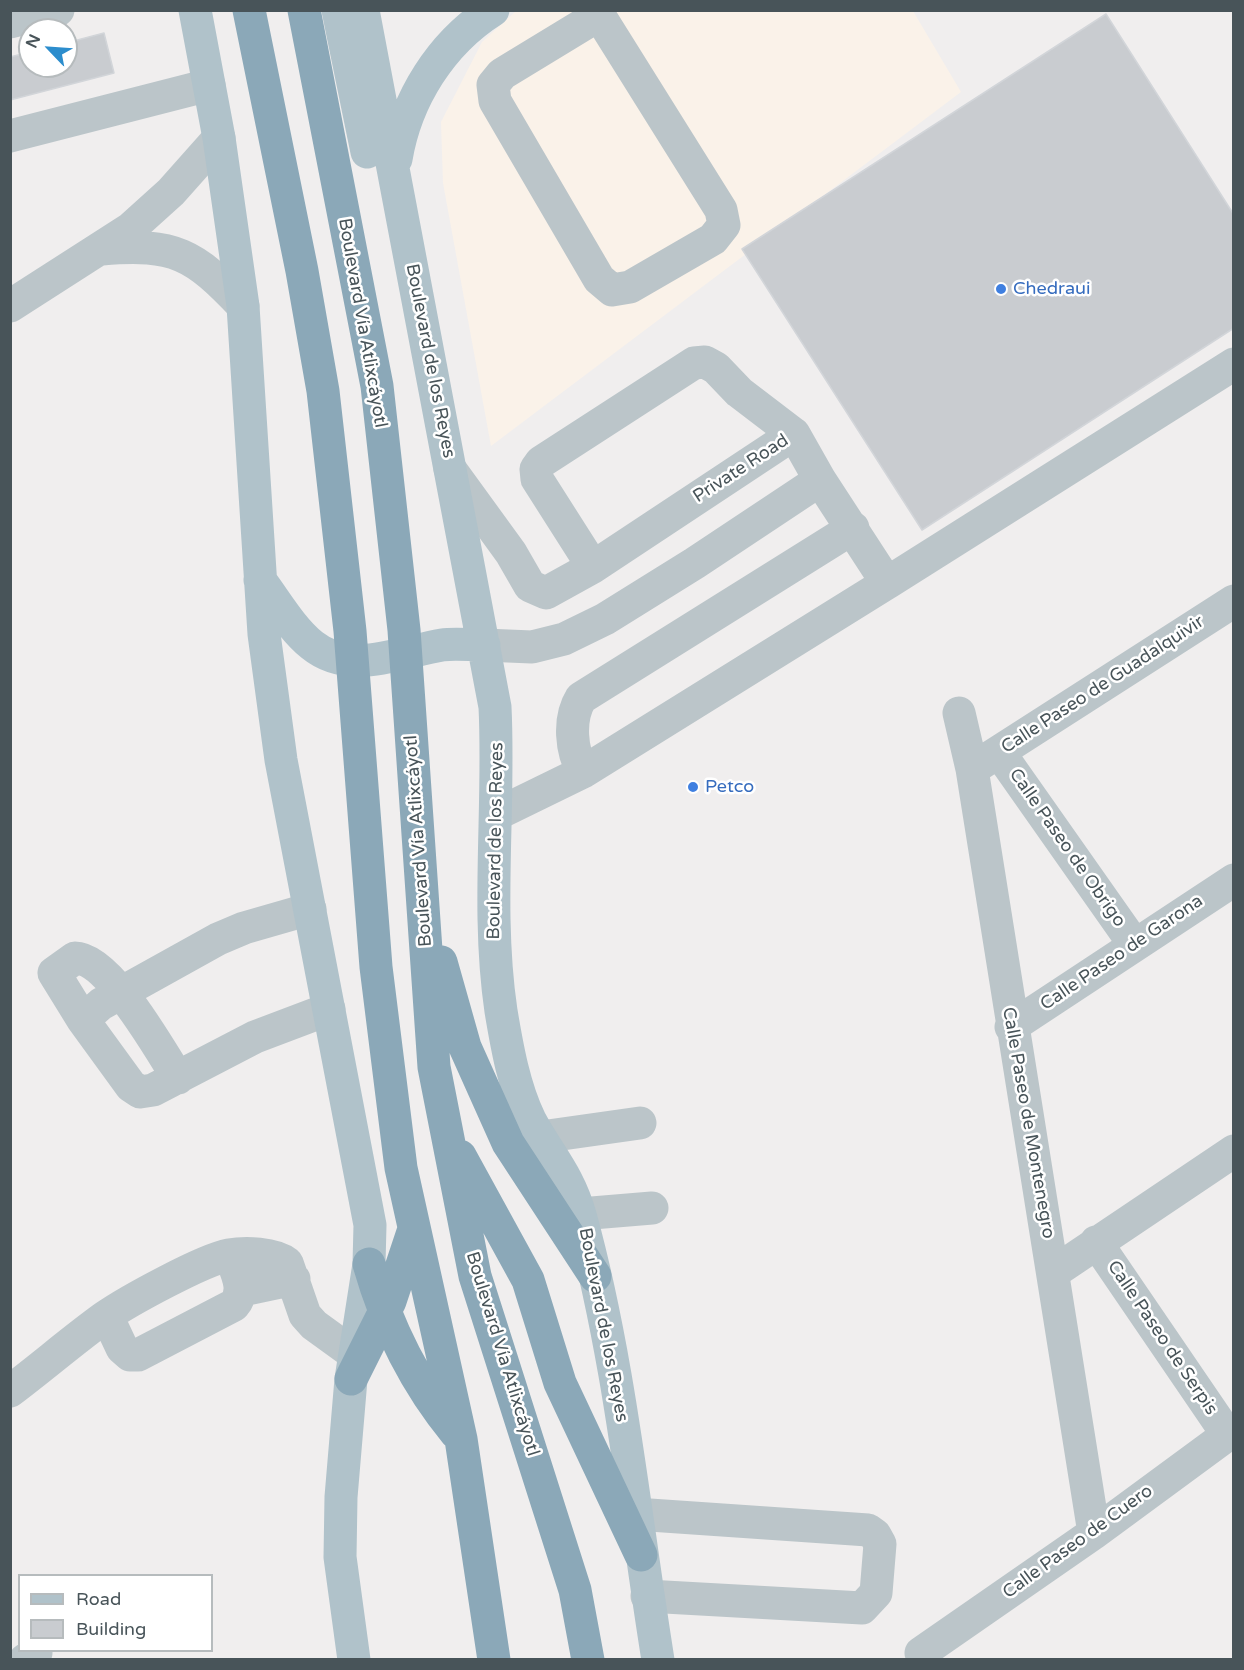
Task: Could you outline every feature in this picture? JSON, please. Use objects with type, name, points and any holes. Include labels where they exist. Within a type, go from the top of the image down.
[{"type":"highway","points":[[249,10],[302,271],[322,391],[350,631],[376,967],[401,1168],[460,1439],[494,1659]]},
{"type":"highway","name":"Boulevard Vía Atlixcáyotl","points":[[304,10],[377,386],[404,630],[434,1066],[475,1276],[575,1590],[588,1659]]},
{"type":"highway","points":[[423,901],[465,1047],[508,1143],[595,1276]]},
{"type":"highway","points":[[447,1133],[528,1280],[560,1383],[641,1556]]},
{"type":"highway","points":[[353,1367],[385,1314],[404,1264],[415,1226]]},
{"type":"highway","points":[[369,1264],[385,1314],[418,1382],[460,1439]]},
{"type":"main road","points":[[195,10],[219,138],[243,306],[260,580],[281,760],[370,1225],[369,1264],[353,1367],[341,1497],[340,1557],[354,1659]]},
{"type":"main road","points":[[338,10],[371,173],[384,212],[410,256]]},
{"type":"main road","name":"Boulevard de los Reyes","points":[[363,10],[495,707],[497,814],[493,924],[496,974],[515,1079],[527,1112],[576,1201],[595,1276],[627,1446],[641,1556],[658,1659]]},
{"type":"main road","points":[[394,173],[407,115],[420,88],[453,44],[473,23],[493,10]]},
{"type":"main road","points":[[260,580],[301,634],[329,656],[350,661],[368,661],[444,645],[484,645]]},
{"type":"street","points":[[10,22],[58,10]]},
{"type":"street","points":[[598,13],[721,210],[724,225],[713,239],[630,287],[612,290],[599,279],[500,111],[495,101],[493,85],[502,74],[598,13]]},
{"type":"street","points":[[10,135],[209,85]]},
{"type":"street","points":[[10,306],[102,249],[171,192],[219,138]]},
{"type":"street","points":[[102,249],[141,246],[165,249],[187,257],[206,269],[243,306]]},
{"type":"street","points":[[593,567],[537,479],[536,469],[541,462],[694,363],[705,362],[716,368],[739,392],[794,434]]},
{"type":"street","points":[[497,814],[583,772],[1233,364]]},
{"type":"street","name":"Private Road","points":[[450,469],[511,553],[530,586],[546,593],[593,567],[794,434],[820,480],[853,528]]},
{"type":"street","points":[[484,645],[532,647],[564,639],[605,619],[695,563],[820,480]]},
{"type":"street","points":[[583,772],[577,762],[572,718],[581,698],[853,528],[887,583]]},
{"type":"street","name":"Calle Paseo de Guadalquivir","points":[[986,760],[1233,601]]},
{"type":"street","name":"Calle Paseo de Montenegro","points":[[959,713],[986,760],[1011,1027],[1054,1272],[1094,1533]]},
{"type":"street","name":"Calle Paseo de Obrigo","points":[[986,760],[1134,944]]},
{"type":"street","name":"Calle Paseo de Garona","points":[[1011,1027],[1233,880]]},
{"type":"street","points":[[83,1020],[101,1004],[218,939],[244,928],[310,909]]},
{"type":"street","points":[[178,1078],[122,993],[84,958],[75,958],[57,969],[54,974],[57,981],[83,1020],[131,1086],[140,1092],[153,1090],[178,1078],[255,1037],[329,1009]]},
{"type":"street","points":[[541,1137],[640,1123]]},
{"type":"street","points":[[579,1132],[570,1159],[576,1201],[652,1208]]},
{"type":"street","points":[[1054,1272],[1233,1151]]},
{"type":"street","name":"Calle Paseo de Serpis","points":[[1096,1242],[1230,1432]]},
{"type":"street","points":[[107,1316],[122,1348],[130,1355],[138,1354],[234,1305],[241,1298],[242,1290],[230,1255]]},
{"type":"street","points":[[10,1391],[107,1316],[205,1263],[230,1255],[281,1258],[287,1263],[305,1316],[353,1367]]},
{"type":"street","points":[[242,1290],[294,1279]]},
{"type":"street","name":"Calle Paseo de Cuero","points":[[921,1653],[1094,1533],[1230,1432]]},
{"type":"street","points":[[635,1514],[868,1530],[875,1535],[880,1544],[876,1593],[862,1608],[647,1596]]},
{"type":"shaded area","points":[[516,11],[913,11],[961,92],[491,446],[443,183],[441,122],[482,42]]},
{"type":"building","name":"Chedraui","points":[[1106,14],[1234,215],[1234,328],[922,530],[742,249]]},
{"type":"building","points":[[104,33],[114,73],[10,100],[10,57],[18,55],[18,78],[78,78],[78,40]]},
{"type":"place","name":"Chedraui","points":[[1001,289]]},
{"type":"place","name":"Petco","points":[[693,787]]}]
